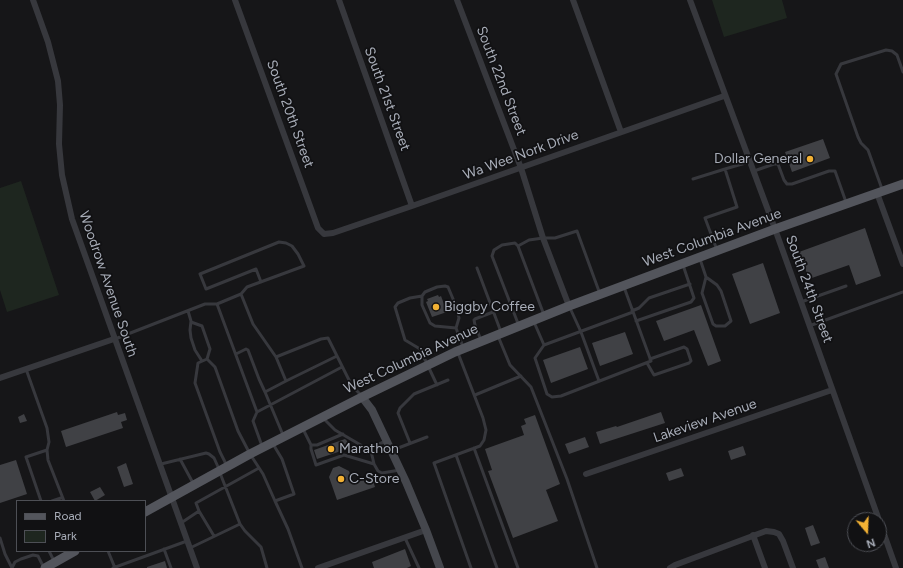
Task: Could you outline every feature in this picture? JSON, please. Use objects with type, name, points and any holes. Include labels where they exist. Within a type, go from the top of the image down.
[{"type":"main road","name":"West Columbia Avenue","points":[[146,511],[250,454],[362,396],[460,350],[569,306],[775,229],[903,184]]},
{"type":"main road","points":[[362,396],[372,410],[400,470],[426,530],[440,568]]},
{"type":"main road","points":[[49,566],[73,552]]},
{"type":"street","name":"Woodrow Avenue South","points":[[33,0],[48,42],[58,81],[60,105],[59,144],[65,195],[114,339],[197,568]]},
{"type":"street","name":"South 20th Street","points":[[235,0],[318,228],[324,234]]},
{"type":"street","name":"South 21st Street","points":[[338,0],[412,206]]},
{"type":"street","name":"South 22nd Street","points":[[457,0],[521,168],[543,238],[569,306]]},
{"type":"street","points":[[573,0],[620,132]]},
{"type":"street","name":"South 24th Street","points":[[690,0],[724,96],[775,229],[876,512]]},
{"type":"street","name":"Wa Wee Nork Drive","points":[[324,234],[333,233],[412,206],[724,96]]},
{"type":"street","points":[[880,192],[903,264]]},
{"type":"street","points":[[0,378],[114,339]]},
{"type":"street","name":"Lakeview Avenue","points":[[586,474],[832,390]]},
{"type":"street","points":[[318,568],[426,530]]},
{"type":"street","points":[[670,568],[766,531],[779,534],[793,568]]},
{"type":"street","points":[[753,535],[765,568]]},
{"type":"street","name":"South 24th Street","points":[[887,543],[896,568]]},
{"type":"lane","points":[[880,192],[868,150],[861,143],[858,137],[836,74],[841,64],[886,50],[892,51],[897,55],[903,72]]},
{"type":"lane","points":[[693,180],[749,162]]},
{"type":"lane","points":[[753,172],[774,164],[778,164],[784,180],[787,184],[792,184],[835,171],[847,204]]},
{"type":"lane","points":[[718,251],[705,218],[737,207],[725,169]]},
{"type":"lane","points":[[519,326],[492,256],[494,250],[502,246],[515,244],[518,246],[529,240],[555,238],[576,231],[600,295]]},
{"type":"lane","points":[[114,339],[205,304],[217,304],[241,294],[247,287],[261,282],[304,266],[292,246],[279,242],[200,274],[206,289],[256,269],[261,282]]},
{"type":"lane","points":[[518,246],[544,316]]},
{"type":"lane","points":[[700,257],[706,277],[702,293],[713,324],[716,326],[725,326],[731,321],[721,291],[717,285],[706,277]]},
{"type":"lane","points":[[636,321],[691,302],[694,298],[682,264]]},
{"type":"lane","points":[[477,268],[510,365],[531,387],[567,479],[597,568]]},
{"type":"lane","points":[[623,286],[632,311],[651,362],[561,396],[552,397],[547,394],[535,358],[544,345],[580,332],[632,311],[639,308],[649,298],[690,284]]},
{"type":"lane","points":[[437,385],[420,349],[405,340],[394,307],[398,303],[410,298],[422,296],[425,292],[437,287],[445,286],[448,287],[456,306],[459,318],[456,328],[460,350],[486,430],[484,440],[480,446],[434,463],[471,568]]},
{"type":"lane","points":[[800,302],[846,286]]},
{"type":"lane","points":[[809,326],[903,292]]},
{"type":"lane","points":[[241,294],[253,324],[276,357],[286,381]]},
{"type":"lane","points":[[422,296],[422,305],[430,322],[436,326],[456,328]]},
{"type":"lane","points":[[217,304],[257,412]]},
{"type":"lane","points":[[569,306],[599,382]]},
{"type":"lane","points":[[188,311],[191,322],[191,338],[195,350],[202,361]]},
{"type":"lane","points":[[482,342],[474,320],[493,312]]},
{"type":"lane","points":[[533,321],[544,345]]},
{"type":"lane","points":[[191,322],[202,326],[210,349],[207,359],[198,363],[195,383],[218,447],[225,487],[244,531],[261,547],[267,568]]},
{"type":"lane","points":[[276,357],[320,339],[328,338],[352,386],[362,396]]},
{"type":"lane","points":[[647,363],[654,375],[691,361],[687,349],[684,348],[650,359]]},
{"type":"lane","points":[[236,354],[246,349],[248,350],[283,437]]},
{"type":"lane","points":[[266,392],[337,356]]},
{"type":"lane","points":[[207,359],[215,367],[238,431],[259,468],[288,529],[302,568]]},
{"type":"lane","points":[[263,448],[253,421],[257,412],[342,367]]},
{"type":"lane","points":[[26,369],[47,428],[49,442],[47,450],[48,460],[63,499]]},
{"type":"lane","points":[[474,395],[521,376]]},
{"type":"lane","points":[[410,443],[398,413],[400,408],[414,394],[448,380]]},
{"type":"lane","points":[[323,417],[335,430],[371,451]]},
{"type":"lane","points":[[302,428],[311,445],[310,449],[316,465],[344,455],[374,464]]},
{"type":"lane","points":[[311,445],[316,445],[343,434]]},
{"type":"lane","points":[[391,451],[427,436]]},
{"type":"lane","points":[[386,441],[372,447],[371,451],[374,464],[378,471],[382,473],[400,470]]},
{"type":"lane","points":[[272,443],[282,459],[294,494],[274,501]]},
{"type":"lane","points":[[474,448],[518,568]]},
{"type":"lane","points":[[41,500],[26,457],[47,450]]},
{"type":"lane","points":[[160,465],[206,453],[214,458],[222,470]]},
{"type":"lane","points":[[456,455],[497,568]]},
{"type":"lane","points":[[180,459],[193,485]]},
{"type":"lane","points":[[214,536],[196,503],[259,468]]},
{"type":"lane","points":[[181,524],[199,511]]},
{"type":"lane","points":[[190,548],[240,524]]},
{"type":"lane","points":[[0,538],[5,554],[12,568]]},
{"type":"lane","points":[[405,538],[419,568]]},
{"type":"lane","points":[[108,552],[114,568],[187,541]]},
{"type":"lane","points":[[164,549],[171,568]]},
{"type":"lane","points":[[49,552],[49,566]]},
{"type":"lane","points":[[12,568],[15,562],[33,555],[38,556],[49,566]]},
{"type":"green space","points":[[712,0],[782,0],[787,18],[724,37]]},
{"type":"green space","points":[[21,181],[59,295],[7,312],[0,290],[0,188]]},
{"type":"building","points":[[823,139],[830,158],[792,172],[785,152]]},
{"type":"building","points":[[865,228],[881,276],[856,285],[849,265],[809,279],[799,252]]},
{"type":"building","points":[[763,263],[780,313],[750,324],[732,274]]},
{"type":"building","name":"Biggby Coffee","points":[[438,295],[439,297],[441,296],[447,312],[432,317],[426,302],[428,301],[427,299]]},
{"type":"building","points":[[701,305],[721,361],[708,366],[694,330],[664,341],[656,321]]},
{"type":"building","points":[[625,332],[633,354],[600,366],[592,343]]},
{"type":"building","points":[[580,347],[588,369],[551,383],[543,360]]},
{"type":"building","points":[[117,412],[118,415],[125,413],[127,420],[121,422],[123,428],[66,447],[61,431]]},
{"type":"building","points":[[661,412],[665,423],[600,444],[596,432],[616,426],[617,427]]},
{"type":"building","points":[[24,414],[27,421],[20,423],[18,417]]},
{"type":"building","points":[[535,415],[560,484],[546,490],[558,521],[513,538],[488,471],[492,470],[485,449],[524,435],[521,426],[526,424],[524,419]]},
{"type":"building","points":[[585,437],[589,447],[569,454],[565,444]]},
{"type":"building","points":[[345,439],[350,448],[317,459],[314,450]]},
{"type":"building","points":[[743,446],[746,455],[731,460],[728,451]]},
{"type":"building","points":[[16,460],[27,494],[0,503],[0,465]]},
{"type":"building","points":[[126,463],[133,484],[124,487],[117,467]]},
{"type":"building","points":[[339,466],[349,471],[353,483],[372,477],[375,487],[337,500],[329,477],[333,468]]},
{"type":"building","points":[[681,468],[684,476],[669,481],[666,473]]},
{"type":"building","points":[[100,487],[105,495],[94,500],[90,492]]},
{"type":"building","points":[[813,525],[820,543],[811,546],[805,528]]},
{"type":"building","points":[[405,549],[411,566],[407,568],[374,568],[372,562]]},
{"type":"building","points":[[825,557],[829,568],[819,568],[816,560]]},
{"type":"building","points":[[165,561],[167,568],[147,568],[147,567]]},
{"type":"place","name":"Dollar General","points":[[810,159]]},
{"type":"place","name":"Biggby Coffee","points":[[436,307]]},
{"type":"place","name":"Marathon","points":[[331,449]]},
{"type":"place","name":"C-Store","points":[[341,479]]}]
